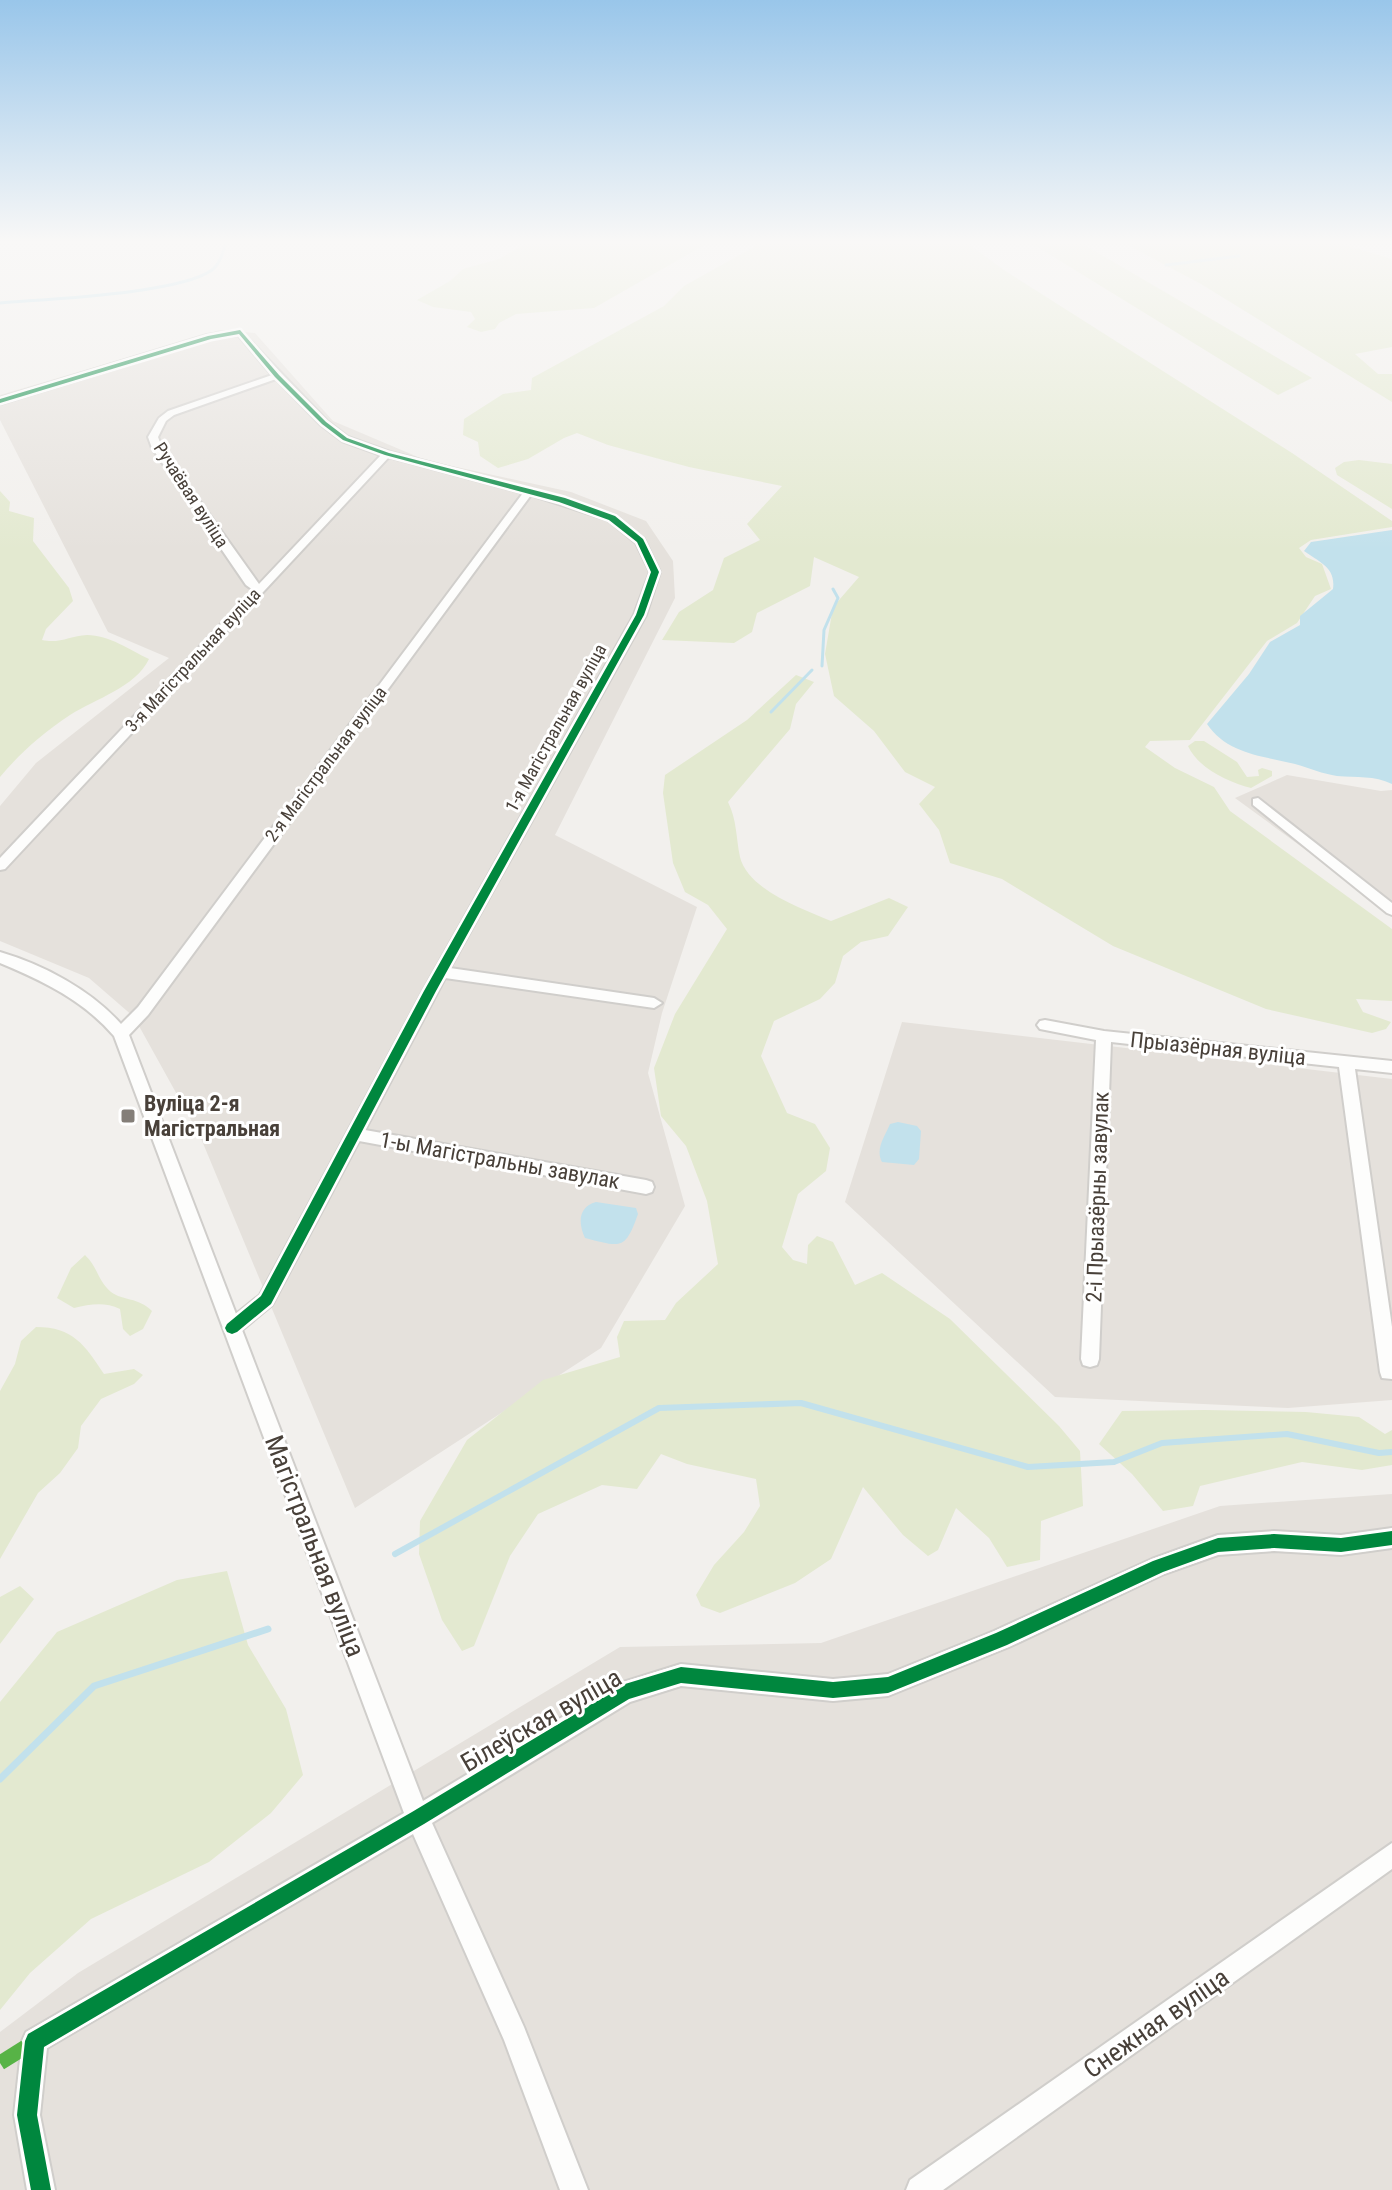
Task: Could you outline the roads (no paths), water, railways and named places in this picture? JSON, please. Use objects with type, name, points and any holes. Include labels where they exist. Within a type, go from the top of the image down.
[{"type":"street","name":"1-я Магістральная вуліца","points":[[0,401],[183,345]]},
{"type":"street","name":"1-я Магістральная вуліца","points":[[232,1328],[266,1300],[441,972],[640,615],[655,572],[640,541],[612,518],[588,508],[387,454],[345,439],[324,423],[251,345]]},
{"type":"street","name":"Ручаёвая вуліца","points":[[258,589],[250,583],[165,460],[153,437],[162,420],[171,413],[277,376]]},
{"type":"street","name":"3-я Магістральная вуліца","points":[[0,866],[387,454]]},
{"type":"street","name":"2-я Магістральная вуліца","points":[[121,1034],[143,1011],[528,492]]},
{"type":"street","points":[[1258,802],[1391,908]]},
{"type":"street","name":"Магістральная вуліца","points":[[0,957],[66,986],[105,1012],[121,1034],[418,1818],[515,2036],[574,2190]]},
{"type":"street","points":[[441,972],[654,1003]]},
{"type":"street","name":"Прыазёрная вуліца","points":[[1045,1025],[1104,1036],[1392,1067]]},
{"type":"street","name":"2-і Прыазёрны завулак","points":[[1090,1359],[1104,1036]]},
{"type":"street","points":[[1346,1062],[1389,1372]]},
{"type":"street","name":"1-ы Магістральны завулак","points":[[355,1134],[646,1187]]},
{"type":"street","name":"Білеўская вуліца","points":[[41,2190],[27,2115],[35,2041],[418,1818],[625,1692],[681,1675],[833,1690],[888,1685],[1001,1639],[1159,1566],[1218,1545],[1274,1541],[1341,1545],[1392,1538]]},
{"type":"street","name":"Снежная вуліца","points":[[920,2190],[1392,1855]]},
{"type":"water","points":[[1392,530],[1392,784],[1372,778],[1332,775],[1258,756],[1235,748],[1215,734],[1207,724],[1249,674],[1270,642],[1300,625],[1300,616],[1333,589],[1329,570],[1304,551],[1311,542]]},
{"type":"water","points":[[898,1122],[917,1126],[921,1131],[919,1159],[914,1165],[882,1162],[880,1157],[890,1124]]},
{"type":"water","points":[[596,1202],[636,1208],[638,1214],[625,1240],[614,1244],[585,1238],[581,1216],[590,1204]]},
{"type":"waterway","points":[[822,666],[824,630],[838,598],[833,589]]},
{"type":"waterway","points":[[771,712],[812,670]]},
{"type":"waterway","points":[[395,1554],[659,1408],[801,1403],[1028,1467],[1114,1462],[1162,1443],[1287,1434],[1379,1453],[1392,1452]]},
{"type":"waterway","points":[[0,1779],[94,1686],[268,1629]]},
{"type":"place","name":"Вуліца 2-я Магістральная","points":[[128,1116]]}]
